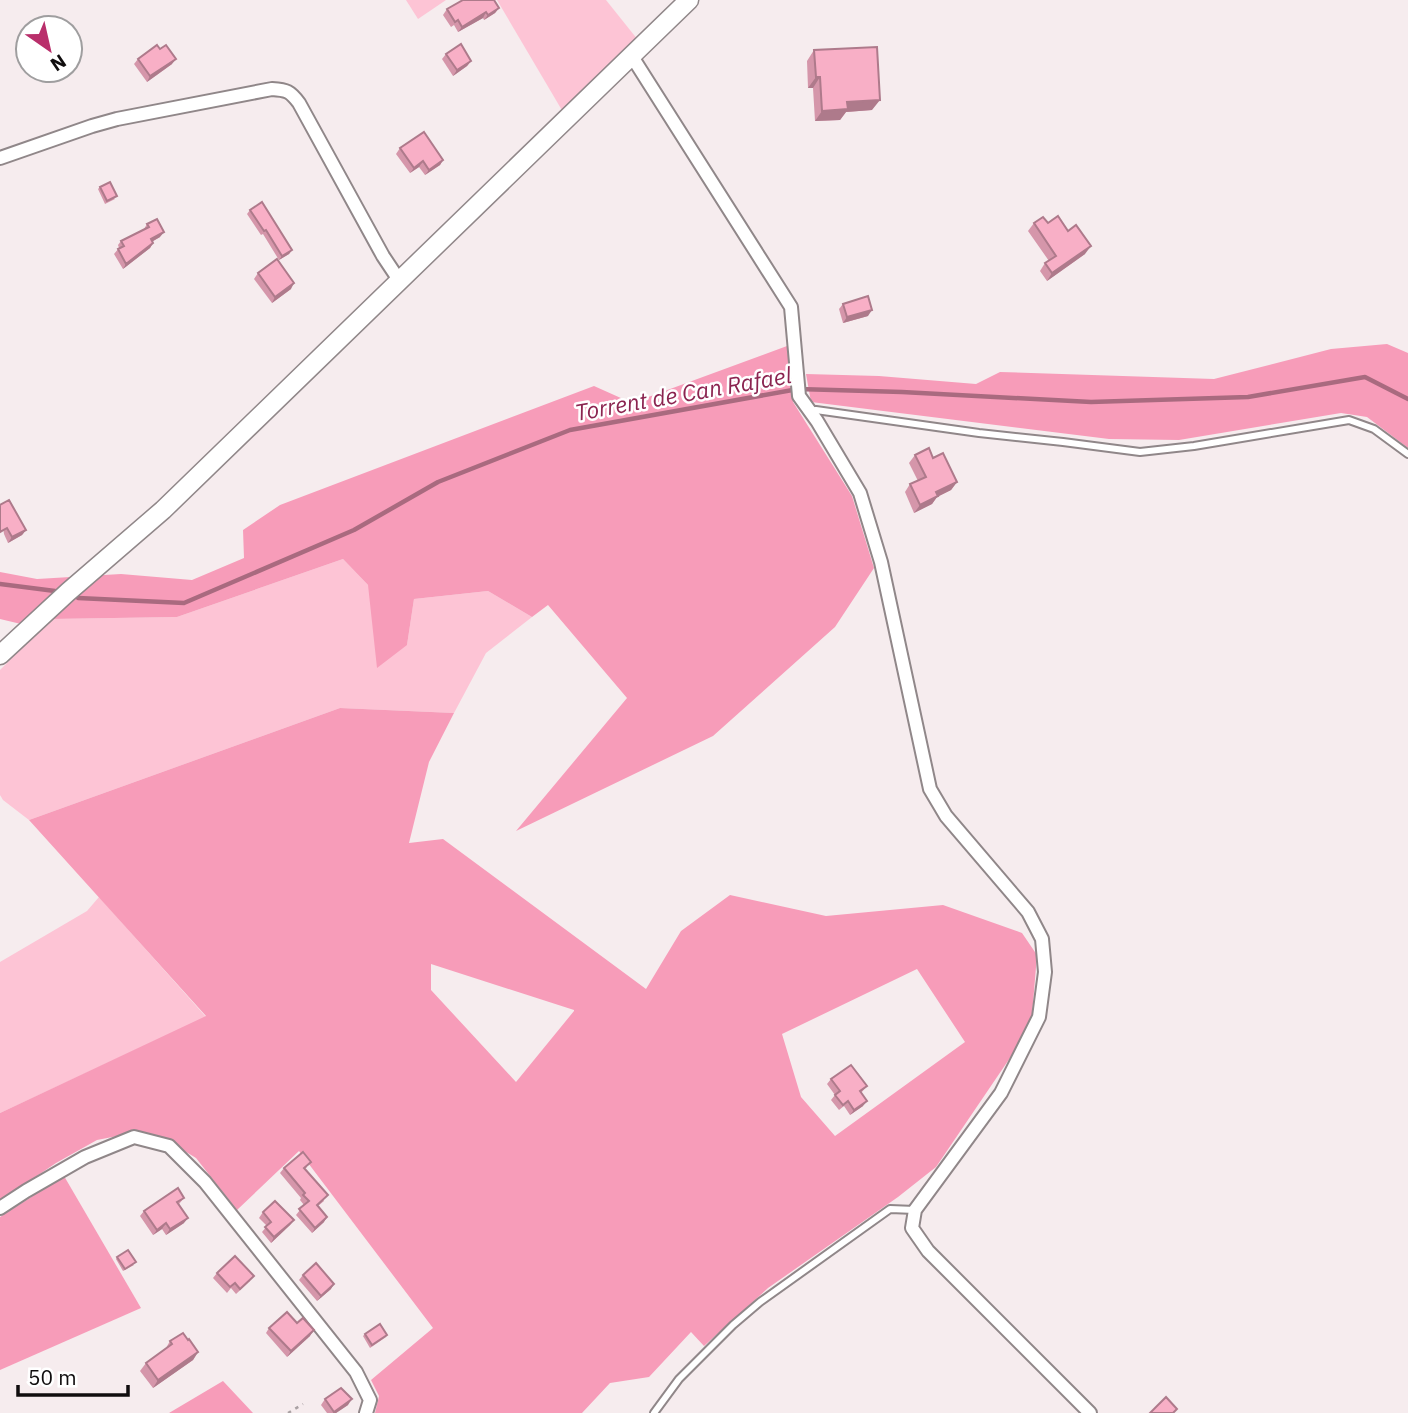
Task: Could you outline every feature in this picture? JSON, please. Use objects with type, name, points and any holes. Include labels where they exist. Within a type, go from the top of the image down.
[{"type":"street","points":[[0,655],[163,510],[689,0]]},
{"type":"street","points":[[631,55],[791,307],[799,396],[860,493],[881,562],[930,789],[946,816],[1028,912],[1042,939],[1045,972],[1039,1017],[1001,1093],[915,1210],[912,1228],[928,1251],[1090,1413]]},
{"type":"street","points":[[0,158],[117,119],[272,89],[286,90],[293,94],[299,103],[383,256],[399,280]]},
{"type":"street","points":[[0,1208],[85,1157],[134,1138],[169,1146],[205,1182],[355,1372],[370,1400],[366,1413]]},
{"type":"lane","points":[[810,411],[1140,452],[1194,446],[1349,420],[1374,429],[1408,454]]},
{"type":"lane","points":[[654,1413],[679,1379],[760,1302],[890,1209],[915,1210]]},
{"type":"path","points":[[288,1413],[303,1404]]},
{"type":"shaded area","points":[[406,0],[446,0],[418,19]]},
{"type":"shaded area","points":[[497,0],[606,0],[638,40],[563,112]]},
{"type":"shaded area","points":[[1387,344],[1408,353],[1408,448],[1367,417],[1341,413],[1179,440],[1109,439],[811,402],[806,374],[879,376],[976,384],[1000,372],[1214,379],[1331,349]]},
{"type":"shaded area","points":[[787,346],[793,402],[852,496],[874,568],[835,627],[713,736],[516,831],[627,698],[548,605],[532,617],[488,591],[414,599],[407,645],[377,668],[368,585],[343,559],[177,617],[51,619],[21,624],[0,619],[0,572],[37,579],[121,574],[192,580],[244,558],[243,530],[280,505],[594,386],[632,403]]},
{"type":"shaded area","points":[[343,559],[368,585],[407,645],[414,599],[488,591],[532,617],[486,653],[454,713],[340,708],[29,820],[3,800],[0,795],[0,670],[51,619],[177,617]]},
{"type":"shaded area","points":[[340,708],[454,713],[429,762],[409,843],[443,839],[646,989],[681,931],[730,895],[826,916],[943,905],[1022,933],[1037,955],[1032,1015],[1014,1052],[936,1167],[898,1197],[768,1288],[704,1346],[691,1332],[649,1377],[610,1383],[582,1413],[375,1413],[379,1396],[371,1380],[433,1328],[299,1151],[237,1210],[196,1158],[165,1139],[138,1132],[97,1140],[56,1163],[0,1201],[0,1113],[206,1016],[29,820]],"holes":[[[431,964],[574,1010],[574,1011],[516,1082],[431,990]],[[917,969],[965,1042],[835,1136],[801,1097],[782,1034]]]},
{"type":"shaded area","points":[[99,897],[206,1017],[0,1113],[0,962],[87,911]]},
{"type":"shaded area","points":[[64,1176],[141,1308],[0,1370],[0,1217]]},
{"type":"shaded area","points":[[223,1381],[253,1413],[169,1413]]},
{"type":"building","points":[[463,0],[494,0],[499,8],[488,15],[486,12],[462,27],[458,20],[455,22],[447,9]]},
{"type":"building","points":[[461,44],[471,61],[457,70],[446,54]]},
{"type":"building","points":[[157,45],[160,49],[166,45],[176,59],[150,76],[138,59]]},
{"type":"building","points":[[877,47],[880,100],[847,102],[848,109],[822,111],[820,77],[816,77],[814,50]]},
{"type":"building","points":[[424,132],[443,160],[429,170],[423,161],[414,168],[400,148]]},
{"type":"building","points":[[110,182],[117,196],[107,201],[100,187]]},
{"type":"building","points":[[262,202],[292,250],[282,256],[250,210]]},
{"type":"building","points":[[1058,216],[1068,231],[1076,225],[1091,246],[1052,273],[1045,263],[1056,256],[1034,223],[1043,217],[1048,223]]},
{"type":"building","points":[[157,219],[164,232],[151,239],[153,243],[126,264],[118,249],[124,246],[121,241],[149,227],[147,224]]},
{"type":"building","points":[[277,259],[294,283],[275,297],[258,273]]},
{"type":"building","points":[[868,296],[872,310],[847,317],[843,304]]},
{"type":"building","points":[[929,448],[933,458],[943,453],[957,482],[936,492],[938,496],[920,505],[910,484],[926,477],[915,455]]},
{"type":"building","points":[[9,500],[26,530],[12,537],[7,528],[0,532],[0,505]]},
{"type":"building","points":[[851,1065],[867,1086],[860,1091],[867,1101],[854,1110],[848,1101],[843,1105],[835,1095],[840,1091],[831,1079]]},
{"type":"building","points":[[303,1152],[311,1162],[304,1168],[328,1195],[317,1205],[327,1217],[315,1228],[299,1209],[309,1201],[303,1195],[305,1193],[284,1168]]},
{"type":"building","points":[[178,1188],[184,1198],[177,1202],[188,1218],[170,1229],[166,1223],[157,1230],[144,1211]]},
{"type":"building","points":[[275,1201],[294,1220],[274,1237],[265,1227],[271,1222],[263,1212]]},
{"type":"building","points":[[128,1250],[136,1262],[125,1269],[117,1257]]},
{"type":"building","points":[[235,1256],[254,1276],[240,1289],[235,1283],[230,1287],[217,1273]]},
{"type":"building","points":[[316,1263],[334,1284],[321,1296],[303,1275]]},
{"type":"building","points":[[287,1312],[297,1323],[303,1318],[314,1330],[291,1351],[269,1328]]},
{"type":"building","points":[[380,1324],[387,1335],[372,1345],[365,1334]]},
{"type":"building","points":[[183,1333],[198,1352],[158,1380],[146,1363]]},
{"type":"building","points":[[341,1388],[352,1399],[334,1412],[325,1399]]},
{"type":"building","points":[[1166,1397],[1177,1409],[1173,1413],[1150,1413]]},
{"type":"waterway","name":"Torrent de Can Rafael","points":[[78,598],[184,603],[354,530],[438,482],[570,430],[798,389],[1091,402],[1248,397],[1365,377],[1408,399]]},
{"type":"waterway","name":"Torrent de Can Rafael","points":[[0,584],[55,591]]}]
